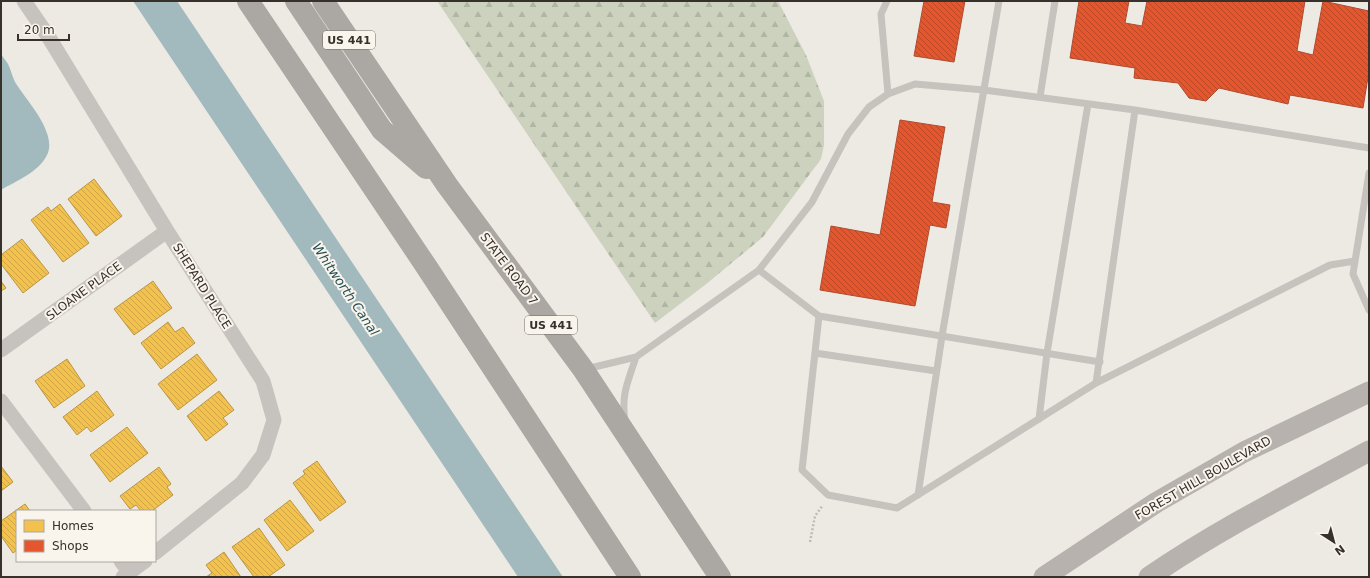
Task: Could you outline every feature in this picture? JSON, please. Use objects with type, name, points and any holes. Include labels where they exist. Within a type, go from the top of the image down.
[{"type":"main road","points":[[248,1],[426,266],[630,577]]},
{"type":"main road","points":[[296,1],[382,130],[447,186]]},
{"type":"main road","name":"STATE ROAD 7","points":[[323,1],[447,186],[583,369],[720,577]]},
{"type":"main road","name":"FOREST HILL BOULEVARD","points":[[1044,577],[1164,498],[1244,452],[1369,392]]},
{"type":"main road","points":[[1149,577],[1255,512],[1369,451]]},
{"type":"street","name":"SHEPARD PLACE","points":[[24,1],[48,36],[167,231],[263,381],[274,420],[262,455],[242,484],[156,552]]},
{"type":"street","name":"SLOANE PLACE","points":[[1,350],[167,231]]},
{"type":"street","points":[[1,401],[83,510]]},
{"type":"street","points":[[124,570],[142,562]]},
{"type":"lane","points":[[887,1],[881,14],[888,94]]},
{"type":"lane","points":[[918,495],[936,371],[999,1]]},
{"type":"lane","points":[[1040,97],[1055,1]]},
{"type":"lane","points":[[583,369],[636,357],[759,270],[812,202],[848,134],[869,107],[888,94],[915,84],[984,90],[1135,110],[1369,148]]},
{"type":"lane","points":[[1039,419],[1047,354],[1088,104]]},
{"type":"lane","points":[[1096,384],[1135,110]]},
{"type":"lane","points":[[1369,173],[1353,274],[1369,310]]},
{"type":"lane","points":[[819,316],[802,470],[828,495],[897,508],[1096,384],[1330,264],[1355,261]]},
{"type":"lane","points":[[759,270],[819,316],[1100,362]]},
{"type":"lane","points":[[815,353],[936,371]]},
{"type":"lane","points":[[628,437],[624,408],[624,392],[636,357]]},
{"type":"path","points":[[810,542],[815,516],[825,501]]},
{"type":"green space","points":[[437,1],[778,1],[806,55],[824,101],[824,145],[821,159],[763,237],[705,285],[655,323]]},
{"type":"water","name":"Whitworth Canal","points":[[133,1],[177,1],[563,577],[518,577]]},
{"type":"water","points":[[1,54],[8,64],[15,82],[45,127],[49,146],[47,155],[39,166],[27,176],[1,190]]},
{"type":"building: Homes","points":[[94,179],[122,216],[96,236],[68,199]]},
{"type":"building: Homes","points":[[60,204],[89,243],[63,262],[31,220],[48,207],[51,211]]},
{"type":"building: Homes","points":[[22,239],[49,273],[23,293],[1,264],[1,255]]},
{"type":"building: Homes","points":[[1,281],[6,288],[1,291]]},
{"type":"building: Homes","points":[[153,281],[172,308],[134,335],[114,309]]},
{"type":"building: Homes","points":[[168,322],[175,332],[183,327],[195,343],[161,369],[141,343]]},
{"type":"building: Homes","points":[[197,354],[217,380],[178,410],[158,384]]},
{"type":"building: Homes","points":[[67,359],[85,386],[54,408],[35,381]]},
{"type":"building: Homes","points":[[97,391],[114,415],[91,432],[87,427],[77,435],[63,417]]},
{"type":"building: Homes","points":[[219,391],[234,410],[223,418],[228,424],[206,441],[187,416]]},
{"type":"building: Homes","points":[[127,427],[148,453],[110,482],[90,455]]},
{"type":"building: Homes","points":[[317,461],[346,502],[320,521],[293,483],[305,474],[303,471]]},
{"type":"building: Homes","points":[[1,466],[13,482],[1,491]]},
{"type":"building: Homes","points":[[159,467],[171,484],[167,487],[173,495],[153,510],[140,510],[136,505],[130,509],[120,496]]},
{"type":"building: Homes","points":[[290,500],[314,531],[287,551],[264,520]]},
{"type":"building: Homes","points":[[25,504],[29,510],[17,510]]},
{"type":"building: Homes","points":[[16,510],[16,551],[13,553],[1,536],[1,521]]},
{"type":"building: Homes","points":[[259,528],[285,565],[268,577],[254,577],[232,547]]},
{"type":"building: Homes","points":[[224,552],[241,577],[206,577],[212,573],[206,565]]},
{"type":"building: Shops","points":[[924,1],[965,1],[954,62],[914,56]]},
{"type":"building: Shops","points":[[1079,1],[1129,1],[1125,23],[1142,26],[1147,1],[1305,1],[1297,51],[1313,55],[1323,1],[1369,11],[1369,71],[1363,108],[1290,95],[1288,104],[1219,88],[1206,101],[1189,98],[1178,83],[1134,78],[1135,68],[1070,58]]},
{"type":"building: Shops","points":[[900,120],[945,127],[932,202],[950,205],[946,228],[930,225],[915,306],[820,290],[831,226],[880,235]]}]
